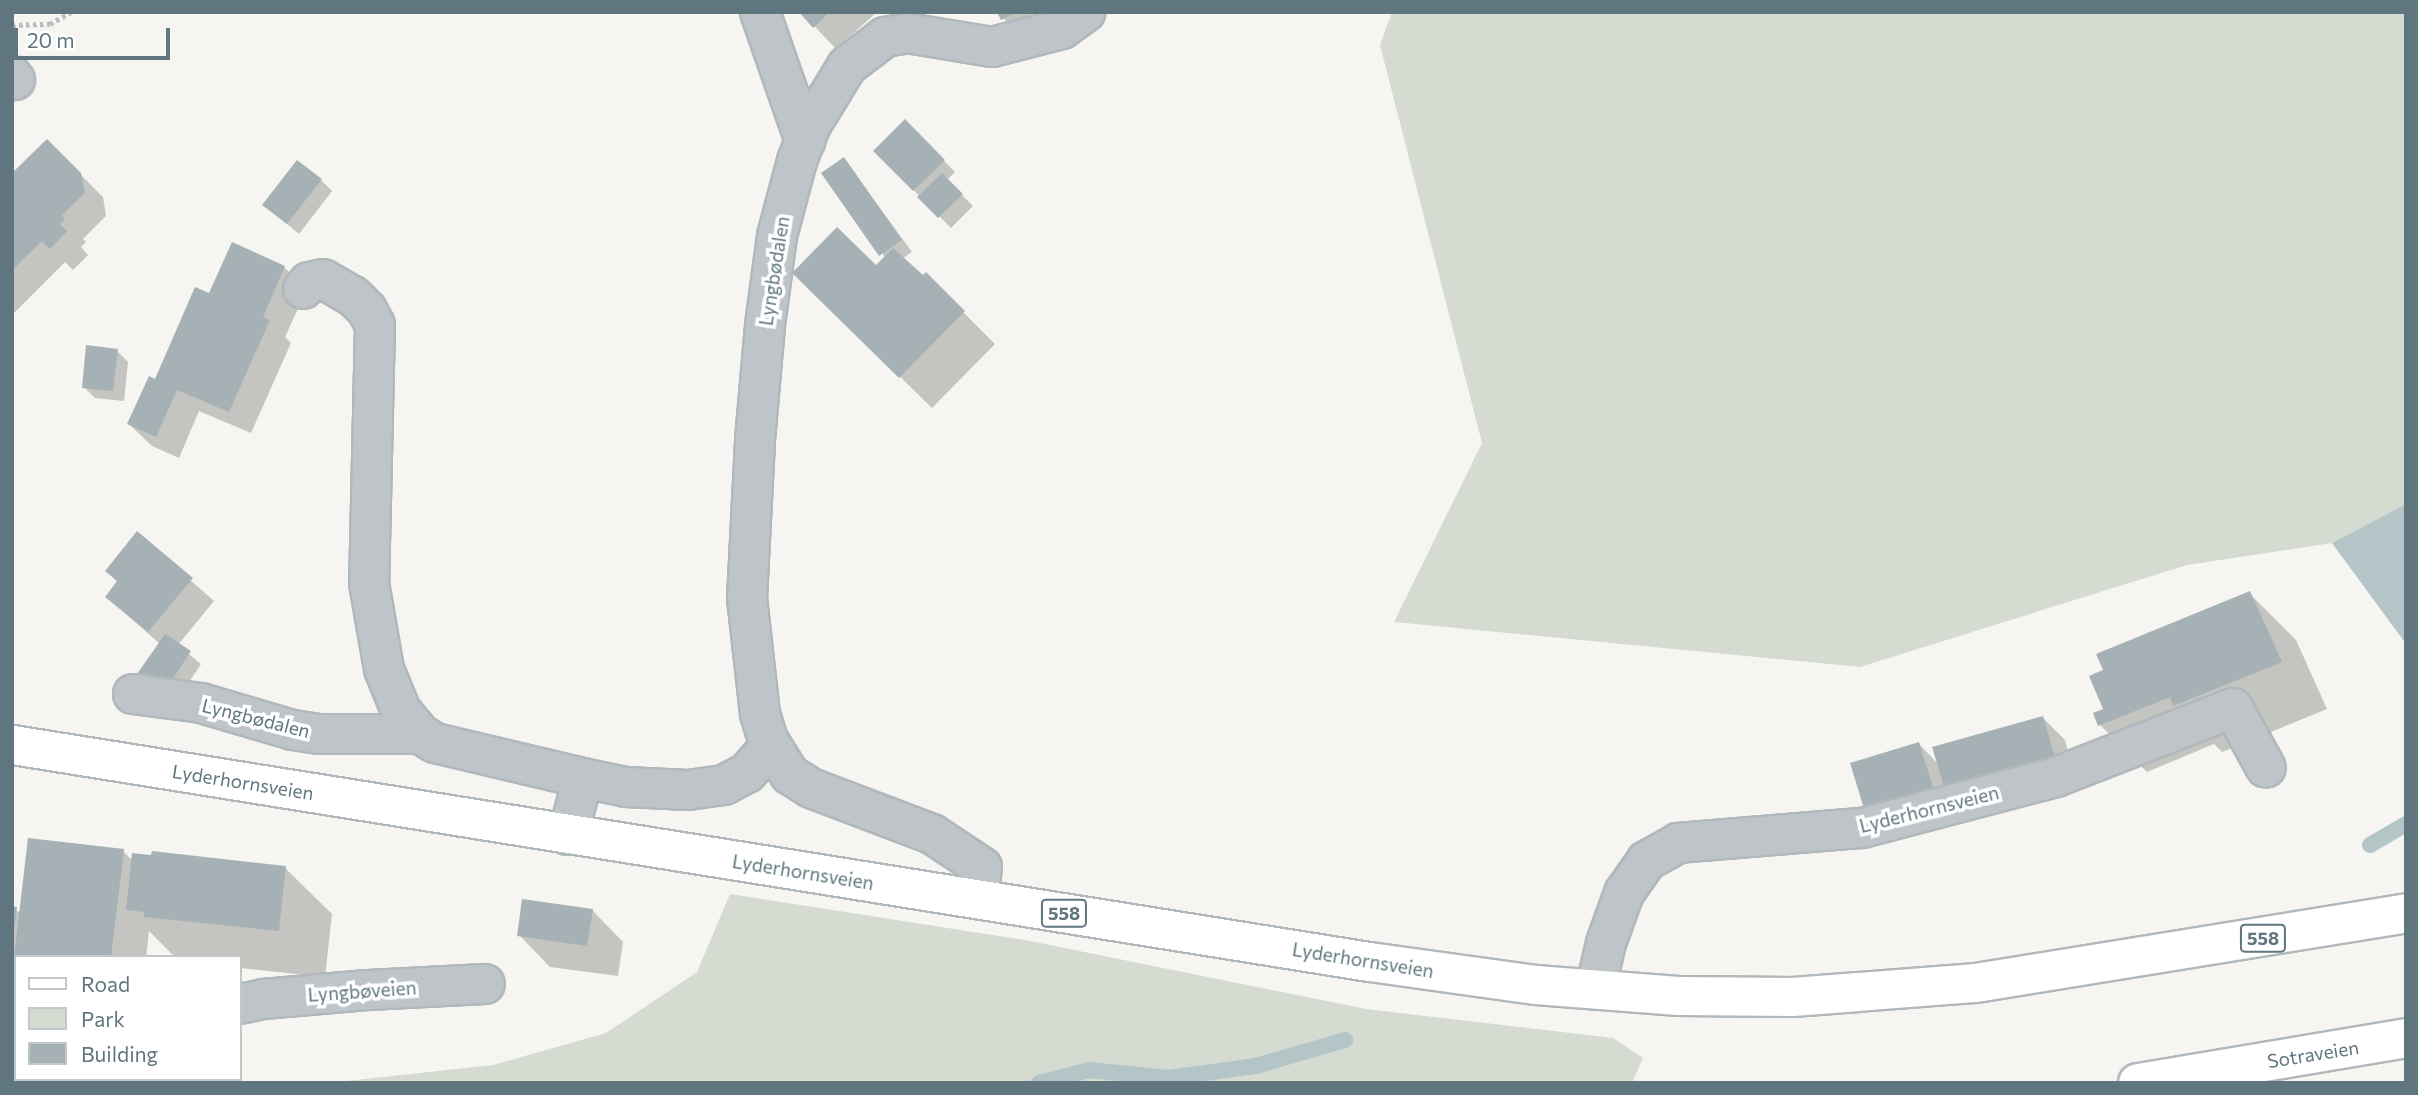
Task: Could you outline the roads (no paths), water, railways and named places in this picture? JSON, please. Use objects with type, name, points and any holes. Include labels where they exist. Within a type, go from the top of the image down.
[{"type":"main road","name":"Lyderhornsveien","points":[[13,745],[1370,962],[1536,985],[1679,996],[1793,997],[1951,985],[2406,913]]},
{"type":"main road","name":"Sotraveien","points":[[2137,1083],[2406,1038]]},
{"type":"street","points":[[760,12],[805,141]]},
{"type":"street","name":"Lyngbødalen","points":[[979,899],[982,867],[932,834],[810,788],[790,775],[776,757],[760,714],[747,599],[755,440],[777,236],[811,125],[847,66],[885,37],[907,33],[992,47],[1062,29],[1085,12]]},
{"type":"street","name":"Lyngbødalen","points":[[303,289],[309,282],[323,279],[353,296],[367,310],[375,326],[369,583],[384,669],[401,711],[421,734],[435,743],[583,778],[626,787],[688,790],[724,785],[747,773],[771,745]]},
{"type":"street","name":"Lyngbødalen","points":[[133,694],[201,703],[293,730],[319,734],[421,734]]},
{"type":"street","name":"Lyderhornsveien","points":[[1595,990],[1606,943],[1625,893],[1646,861],[1678,843],[1862,828],[2056,777],[2233,708],[2266,768]]},
{"type":"street","points":[[568,835],[583,778]]},
{"type":"street","name":"Lyngbøveien","points":[[242,1004],[262,999],[368,990],[485,984]]},
{"type":"waterway","points":[[2370,845],[2406,824]]},
{"type":"waterway","points":[[1039,1083],[1089,1070],[1168,1078],[1256,1066],[1345,1040]]}]
